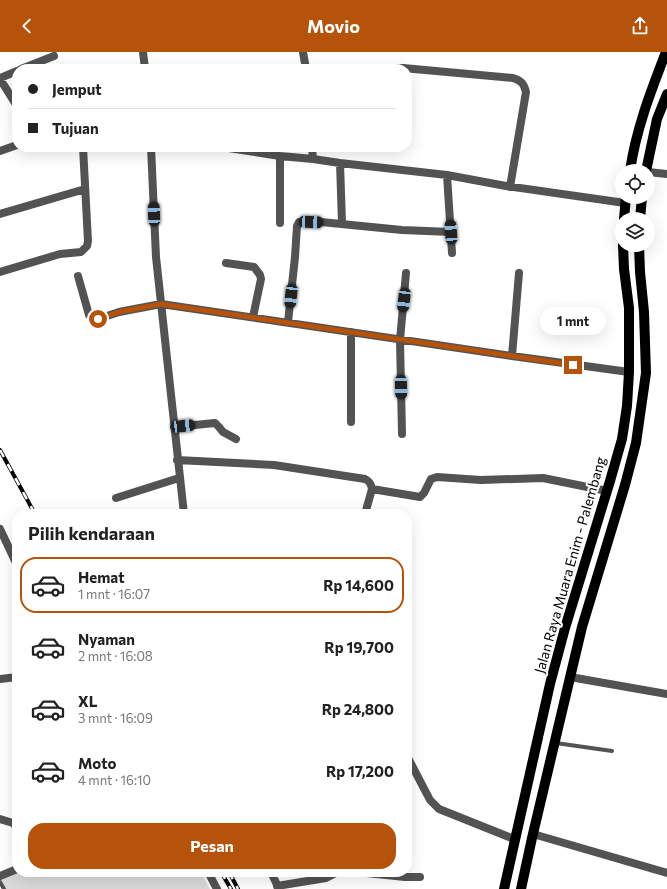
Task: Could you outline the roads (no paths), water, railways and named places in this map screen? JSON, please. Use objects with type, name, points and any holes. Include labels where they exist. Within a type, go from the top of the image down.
[{"type":"main road","points":[[631,164],[643,112],[666,52]]},
{"type":"main road","points":[[649,164],[658,119],[667,94]]},
{"type":"main road","name":"Jalan Raya Muara Enim - Palembang","points":[[504,889],[514,839],[565,628],[622,438],[627,406],[629,372],[629,308],[624,269],[624,252]]},
{"type":"main road","name":"Jalan Raya Muara Enim - Palembang","points":[[521,889],[582,627],[636,444],[646,373],[644,312],[639,252]]},
{"type":"main road","points":[[529,775],[546,778]]},
{"type":"main road","points":[[524,797],[541,799]]},
{"type":"street","points":[[143,52],[144,64]]},
{"type":"street","points":[[304,52],[305,64]]},
{"type":"street","points":[[34,64],[54,56]]},
{"type":"street","points":[[412,69],[514,78],[520,80],[525,85],[526,92],[510,187]]},
{"type":"street","points":[[12,73],[0,78],[2,87],[12,100]]},
{"type":"street","points":[[0,151],[12,147]]},
{"type":"street","points":[[0,272],[60,254],[81,252],[85,250],[88,241],[83,152]]},
{"type":"street","points":[[151,152],[156,257],[183,509]]},
{"type":"street","points":[[254,152],[447,175],[510,187],[615,199]]},
{"type":"street","points":[[312,152],[313,159]]},
{"type":"street","points":[[280,156],[280,223]]},
{"type":"street","points":[[340,163],[342,224]]},
{"type":"street","points":[[655,173],[667,174]]},
{"type":"street","points":[[447,175],[452,253]]},
{"type":"street","points":[[0,214],[85,189]]},
{"type":"street","points":[[288,322],[298,223],[300,221],[402,230],[451,232]]},
{"type":"street","points":[[226,263],[254,267],[260,275],[261,279],[253,317]]},
{"type":"street","points":[[402,434],[400,340],[406,273]]},
{"type":"street","points":[[512,356],[519,273]]},
{"type":"street","points":[[78,276],[89,315],[98,319],[119,312],[161,304],[400,340],[629,372]]},
{"type":"street","points":[[351,332],[352,422]]},
{"type":"street","points":[[174,427],[215,423],[223,432],[236,439]]},
{"type":"street","points":[[177,460],[264,464],[365,479],[369,481],[372,489],[366,509]]},
{"type":"street","points":[[372,489],[420,497],[424,493],[431,479],[436,477],[481,480],[542,478],[607,491]]},
{"type":"street","points":[[116,498],[180,478]]},
{"type":"street","points":[[0,529],[12,554]]},
{"type":"street","points":[[0,678],[12,677]]},
{"type":"street","points":[[570,677],[667,694]]},
{"type":"street","points":[[412,766],[430,800],[439,809],[514,839]]},
{"type":"street","points":[[0,819],[12,823]]},
{"type":"street","points":[[533,834],[667,873]]},
{"type":"street","points":[[0,876],[12,871]]},
{"type":"street","points":[[211,877],[217,889]]},
{"type":"street","points":[[273,877],[278,887],[328,877]]},
{"type":"street","points":[[397,877],[420,877]]},
{"type":"lane","points":[[554,742],[612,751]]},
{"type":"lane","points":[[0,882],[4,889]]},
{"type":"railway","points":[[0,450],[32,509]]},
{"type":"railway","points":[[224,877],[231,889]]},
{"type":"railway","points":[[232,877],[238,889]]}]
